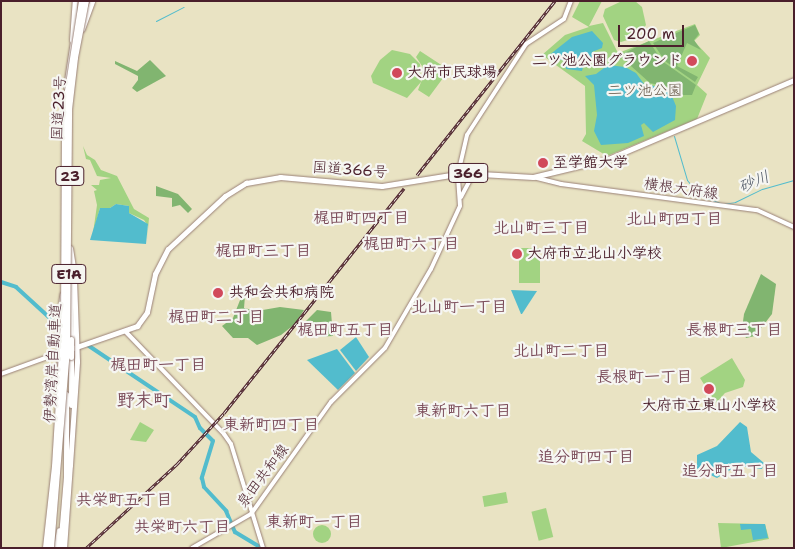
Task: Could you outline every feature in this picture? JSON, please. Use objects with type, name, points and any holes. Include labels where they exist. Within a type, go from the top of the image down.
[{"type":"highway","points":[[72,43],[70,34],[75,1]]},
{"type":"highway","name":"国道23号","points":[[64,548],[70,466],[68,358],[63,302],[64,108],[72,43],[81,1]]},
{"type":"highway","name":"伊勢湾岸自動車道","points":[[46,548],[56,467],[64,321],[65,110],[81,1]]},
{"type":"highway","name":"国道23号","points":[[60,548],[66,455],[66,393],[71,339],[70,107],[87,1]]},
{"type":"highway","name":"伊勢湾岸自動車道","points":[[51,548],[67,348],[69,110],[75,58],[87,1]]},
{"type":"highway","points":[[81,32],[92,1]]},
{"type":"highway","name":"国道366号","points":[[58,353],[137,326],[147,312],[155,274],[168,249],[239,186],[260,179],[280,177],[392,186],[458,174],[474,173],[533,177],[608,159],[794,80]]},
{"type":"highway","points":[[70,248],[76,346],[70,466]]},
{"type":"highway","name":"23","points":[[58,353],[63,286]]},
{"type":"highway","points":[[58,353],[58,367],[66,393]]},
{"type":"highway","points":[[54,379],[58,367]]},
{"type":"highway","points":[[56,548],[66,455]]},
{"type":"main road","name":"泉田共和線","points":[[461,197],[458,174],[467,135],[514,62],[532,38],[564,19],[570,1]]},
{"type":"main road","name":"泉田共和線","points":[[192,548],[232,527],[251,514],[331,402],[390,341],[449,234],[461,197],[474,173]]},
{"type":"main road","name":"横根大府線","points":[[533,177],[561,184],[757,210],[794,228]]},
{"type":"main road","points":[[125,331],[224,434],[230,444],[263,547]]},
{"type":"main road","points":[[1,374],[58,353]]},
{"type":"green space","name":"二ツ池公園","points":[[580,1],[602,1],[589,26],[603,23],[618,53],[695,24],[700,35],[694,41],[710,58],[697,85],[707,94],[697,119],[607,156],[582,141],[586,134],[585,86],[542,55],[565,35],[589,27],[572,17]]},
{"type":"green space","points":[[622,1],[635,1],[642,7],[646,25],[637,37],[621,42],[614,40],[603,16],[605,9]]},
{"type":"green space","points":[[695,25],[699,34],[694,40],[701,50],[687,43],[677,66],[698,77],[695,82],[665,61],[653,43]]},
{"type":"green space","points":[[649,41],[662,61],[696,85],[692,95],[679,95],[669,87],[650,83],[622,58],[615,61],[616,57]]},
{"type":"green space","name":"大府市民球場","points":[[392,50],[410,54],[420,64],[421,82],[407,98],[373,83],[371,76],[380,60]]},
{"type":"green space","points":[[420,51],[449,70],[429,97],[418,90],[423,77],[422,66],[416,57]]},
{"type":"green space","points":[[150,60],[166,76],[137,92],[132,88],[138,80],[138,76],[115,64],[115,61],[137,71]]},
{"type":"green space","points":[[83,146],[87,155],[95,160],[101,170],[117,176],[134,209],[149,218],[147,241],[148,226],[144,220],[129,213],[129,206],[116,204],[110,208],[100,208],[93,233],[97,205],[94,191],[97,190],[91,185],[99,185],[100,180],[111,178],[97,176],[90,160],[86,159]]},
{"type":"green space","points":[[156,186],[178,194],[192,209],[188,213],[180,205],[172,207],[172,198],[156,196]]},
{"type":"green space","points":[[519,248],[540,248],[540,283],[519,283]]},
{"type":"green space","points":[[761,274],[776,284],[772,314],[755,336],[746,338],[742,329],[744,314]]},
{"type":"green space","points":[[242,295],[245,296],[244,308],[257,311],[280,307],[304,310],[295,324],[281,335],[257,345],[248,338],[233,338],[222,326],[233,318]]},
{"type":"green space","points":[[317,310],[331,312],[333,336],[315,337],[315,326],[303,324]]},
{"type":"green space","points":[[732,358],[745,380],[743,387],[725,393],[716,403],[700,378]]},
{"type":"green space","points":[[140,422],[154,430],[146,442],[130,440]]},
{"type":"green space","points":[[506,492],[508,503],[484,507],[482,496]]},
{"type":"green space","points":[[546,508],[553,537],[539,541],[531,512]]},
{"type":"green space","points":[[718,523],[765,524],[769,539],[721,548]]},
{"type":"green space","points":[[318,525],[326,525],[331,530],[329,541],[318,543],[313,538],[313,530]]},
{"type":"water","points":[[592,31],[603,43],[602,48],[592,52],[597,61],[584,63],[582,71],[566,69],[565,61],[548,56],[572,37]]},
{"type":"water","points":[[608,65],[625,67],[636,73],[644,84],[669,89],[676,106],[675,120],[653,132],[644,123],[641,125],[644,136],[628,143],[601,145],[594,131],[597,115],[594,85],[585,76],[596,74]]},
{"type":"water","points":[[116,204],[129,206],[129,213],[148,224],[146,244],[90,240],[100,208],[110,208]]},
{"type":"water","points":[[511,290],[537,291],[522,314],[521,314]]},
{"type":"water","points":[[356,337],[369,357],[356,371],[340,350]]},
{"type":"water","points":[[337,349],[355,373],[338,390],[307,360]]},
{"type":"water","points":[[740,422],[747,427],[751,452],[764,463],[762,469],[737,466],[717,478],[697,469],[697,455],[717,446]]},
{"type":"water","points":[[740,524],[765,524],[768,538],[753,540],[751,529],[741,530]]},
{"type":"waterway","points":[[156,21],[184,7]]},
{"type":"waterway","name":"砂川","points":[[674,136],[687,180],[699,195],[712,200],[723,204],[735,202],[762,189],[794,180]]},
{"type":"waterway","points":[[1,282],[16,287],[53,321]]},
{"type":"waterway","points":[[86,344],[195,417],[200,428],[213,441],[202,478],[204,487],[226,511],[235,532],[262,548]]},
{"type":"railway","points":[[417,175],[555,1]]},
{"type":"railway","points":[[86,548],[177,464],[224,413],[404,188]]},
{"type":"place","name":"二ツ池公園グラウンド","points":[[692,61]]},
{"type":"place","name":"大府市民球場","points":[[397,73]]},
{"type":"place","name":"至学館大学","points":[[543,163]]},
{"type":"place","name":"大府市立北山小学校","points":[[517,254]]},
{"type":"place","name":"共和会共和病院","points":[[218,293]]},
{"type":"place","name":"大府市立東山小学校","points":[[709,389]]},
{"type":"district","name":"梶田町四丁目","points":[[361,218]]},
{"type":"district","name":"北山町四丁目","points":[[674,219]]},
{"type":"district","name":"北山町三丁目","points":[[541,228]]},
{"type":"district","name":"梶田町六丁目","points":[[411,244]]},
{"type":"district","name":"梶田町三丁目","points":[[263,251]]},
{"type":"district","name":"北山町一丁目","points":[[459,307]]},
{"type":"district","name":"梶田町二丁目","points":[[216,317]]},
{"type":"district","name":"梶田町五丁目","points":[[345,330]]},
{"type":"district","name":"長根町三丁目","points":[[734,330]]},
{"type":"district","name":"北山町二丁目","points":[[561,351]]},
{"type":"district","name":"梶田町一丁目","points":[[158,365]]},
{"type":"district","name":"長根町一丁目","points":[[644,377]]},
{"type":"district","name":"野末町","points":[[144,400]]},
{"type":"district","name":"東新町六丁目","points":[[463,411]]},
{"type":"district","name":"東新町四丁目","points":[[271,425]]},
{"type":"district","name":"追分町四丁目","points":[[586,457]]},
{"type":"district","name":"追分町五丁目","points":[[730,471]]},
{"type":"district","name":"共栄町五丁目","points":[[124,500]]},
{"type":"district","name":"東新町一丁目","points":[[314,522]]},
{"type":"district","name":"共栄町六丁目","points":[[182,527]]}]
